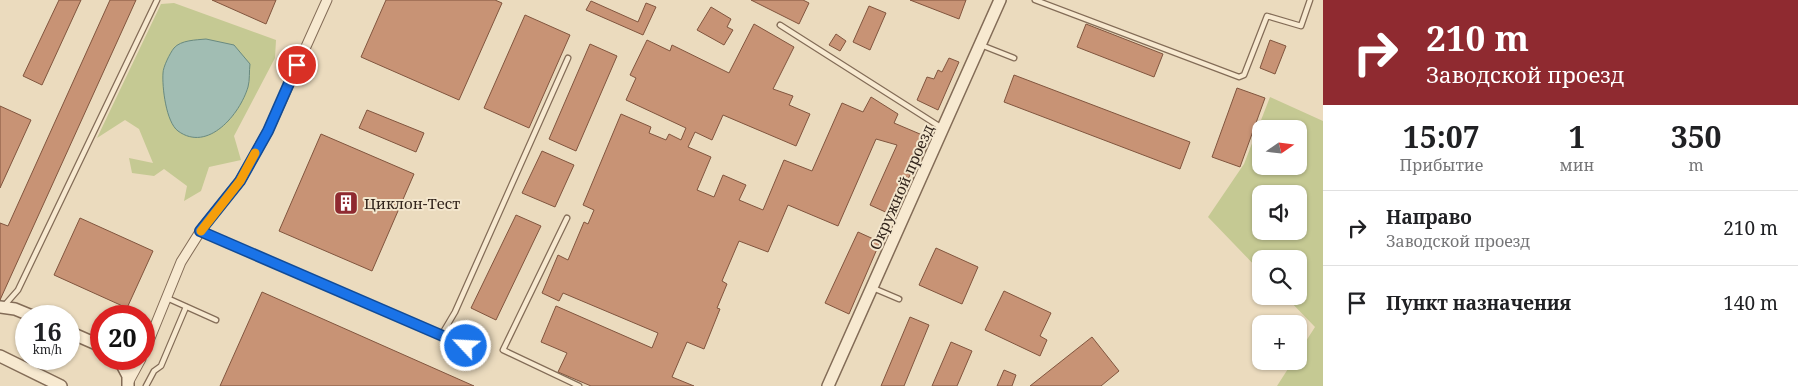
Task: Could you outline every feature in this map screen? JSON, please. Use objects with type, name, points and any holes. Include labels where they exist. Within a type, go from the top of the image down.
[{"type":"street","points":[[155,328],[182,262],[200,231],[240,181],[268,131],[327,0]]},
{"type":"street","name":"Окружной проезд","points":[[828,386],[1000,0]]},
{"type":"street","points":[[1,308],[15,312]]},
{"type":"street","points":[[0,356],[61,386]]},
{"type":"street","points":[[126,370],[128,385]]},
{"type":"street","points":[[128,385],[136,370]]},
{"type":"lane","points":[[1,308],[18,290],[157,0]]},
{"type":"lane","points":[[1035,0],[1240,77],[1244,75],[1268,16],[1301,26],[1310,0]]},
{"type":"lane","points":[[780,25],[943,128]]},
{"type":"lane","points":[[980,44],[1014,58]]},
{"type":"lane","points":[[442,334],[455,312],[568,58]]},
{"type":"lane","points":[[567,218],[503,350],[579,386]]},
{"type":"lane","points":[[200,231],[466,346]]},
{"type":"lane","points":[[873,287],[899,299]]},
{"type":"lane","points":[[167,298],[216,320]]},
{"type":"lane","points":[[146,386],[154,371],[161,366],[186,307]]},
{"type":"green space","points":[[174,3],[276,40],[275,58],[234,136],[241,160],[209,167],[201,191],[184,201],[187,186],[164,169],[154,176],[132,173],[129,158],[153,163],[139,129],[125,120],[97,138],[161,4]]},
{"type":"green space","points":[[1270,97],[1323,121],[1323,386],[1277,386],[1287,370],[1307,370],[1307,340],[1315,327],[1307,319],[1307,315],[1303,315],[1294,305],[1307,305],[1307,250],[1252,250],[1252,263],[1208,217],[1244,164],[1252,143],[1252,175],[1308,175],[1308,120],[1261,120]]},
{"type":"water","points":[[206,39],[234,45],[250,64],[249,84],[238,108],[221,127],[211,134],[189,137],[178,131],[170,120],[164,95],[163,70],[177,45]]},
{"type":"building","points":[[59,0],[81,0],[42,85],[23,76]]},
{"type":"building","points":[[110,0],[136,0],[0,300],[0,223],[8,226]]},
{"type":"building","points":[[212,0],[276,0],[266,24]]},
{"type":"building","points":[[386,0],[495,0],[502,3],[459,100],[361,57]]},
{"type":"building","points":[[751,0],[803,0],[809,3],[799,24]]},
{"type":"building","points":[[910,0],[966,0],[959,19]]},
{"type":"building","points":[[591,1],[638,22],[646,3],[656,7],[643,35],[586,10]]},
{"type":"building","points":[[869,6],[886,13],[870,50],[853,42]]},
{"type":"building","points":[[711,7],[731,19],[727,27],[733,30],[724,45],[697,30]]},
{"type":"building","points":[[525,15],[570,35],[529,128],[484,108]]},
{"type":"building","points":[[754,24],[794,47],[773,89],[793,96],[789,105],[810,114],[796,146],[723,115],[712,140],[695,132],[688,147],[711,157],[697,190],[714,197],[723,175],[746,185],[739,200],[763,210],[784,160],[812,171],[842,103],[863,112],[871,97],[898,114],[894,123],[927,137],[892,215],[870,205],[897,145],[876,139],[838,226],[788,205],[768,252],[739,241],[722,281],[727,284],[717,308],[720,309],[704,349],[687,342],[672,377],[694,386],[591,386],[558,372],[567,353],[541,342],[556,306],[652,348],[658,333],[563,293],[559,301],[542,293],[558,255],[568,260],[584,222],[588,224],[594,210],[583,205],[621,114],[651,127],[649,133],[666,140],[669,134],[681,140],[686,128],[626,100],[636,78],[630,75],[647,40],[670,51],[672,45],[729,73]]},
{"type":"building","points":[[1086,24],[1163,54],[1154,77],[1077,47]]},
{"type":"building","points":[[836,34],[846,41],[840,51],[829,45]]},
{"type":"building","points":[[1270,40],[1286,46],[1275,74],[1260,68]]},
{"type":"building","points":[[590,44],[617,56],[576,151],[549,139]]},
{"type":"building","points":[[949,58],[959,62],[938,110],[917,100],[927,77],[934,79],[938,70],[942,72]]},
{"type":"building","points":[[1014,75],[1190,142],[1180,169],[1004,102]]},
{"type":"building","points":[[1237,88],[1265,98],[1257,120],[1252,120],[1252,134],[1240,167],[1212,157]]},
{"type":"building","points":[[0,106],[31,120],[0,188]]},
{"type":"building","points":[[367,110],[424,133],[416,152],[359,128]]},
{"type":"building","name":"Циклон-Тест","points":[[321,134],[414,174],[372,271],[279,231]]},
{"type":"building","points":[[542,151],[574,165],[555,207],[522,193]]},
{"type":"building","points":[[516,215],[541,226],[496,320],[471,308]]},
{"type":"building","points":[[80,218],[153,251],[128,305],[120,305],[54,275]]},
{"type":"building","points":[[858,232],[880,242],[849,314],[825,303]]},
{"type":"building","points":[[936,248],[978,267],[962,304],[919,285]]},
{"type":"building","points":[[1004,291],[1051,313],[1040,336],[1047,340],[1040,356],[985,330]]},
{"type":"building","points":[[262,292],[474,386],[220,386]]},
{"type":"building","points":[[910,317],[929,325],[904,386],[881,386]]},
{"type":"building","points":[[1092,337],[1119,371],[1101,386],[1030,386]]},
{"type":"building","points":[[951,342],[972,351],[957,386],[932,386]]},
{"type":"building","points":[[1004,370],[1016,375],[1012,386],[997,386]]},
{"type":"slow traffic","points":[[201,231],[240,181],[255,153]]},
{"type":"place","name":"Циклон-Тест","points":[[346,203]]},
{"type":"route","points":[[297,65],[268,131],[240,181],[200,231],[466,346]]}]
